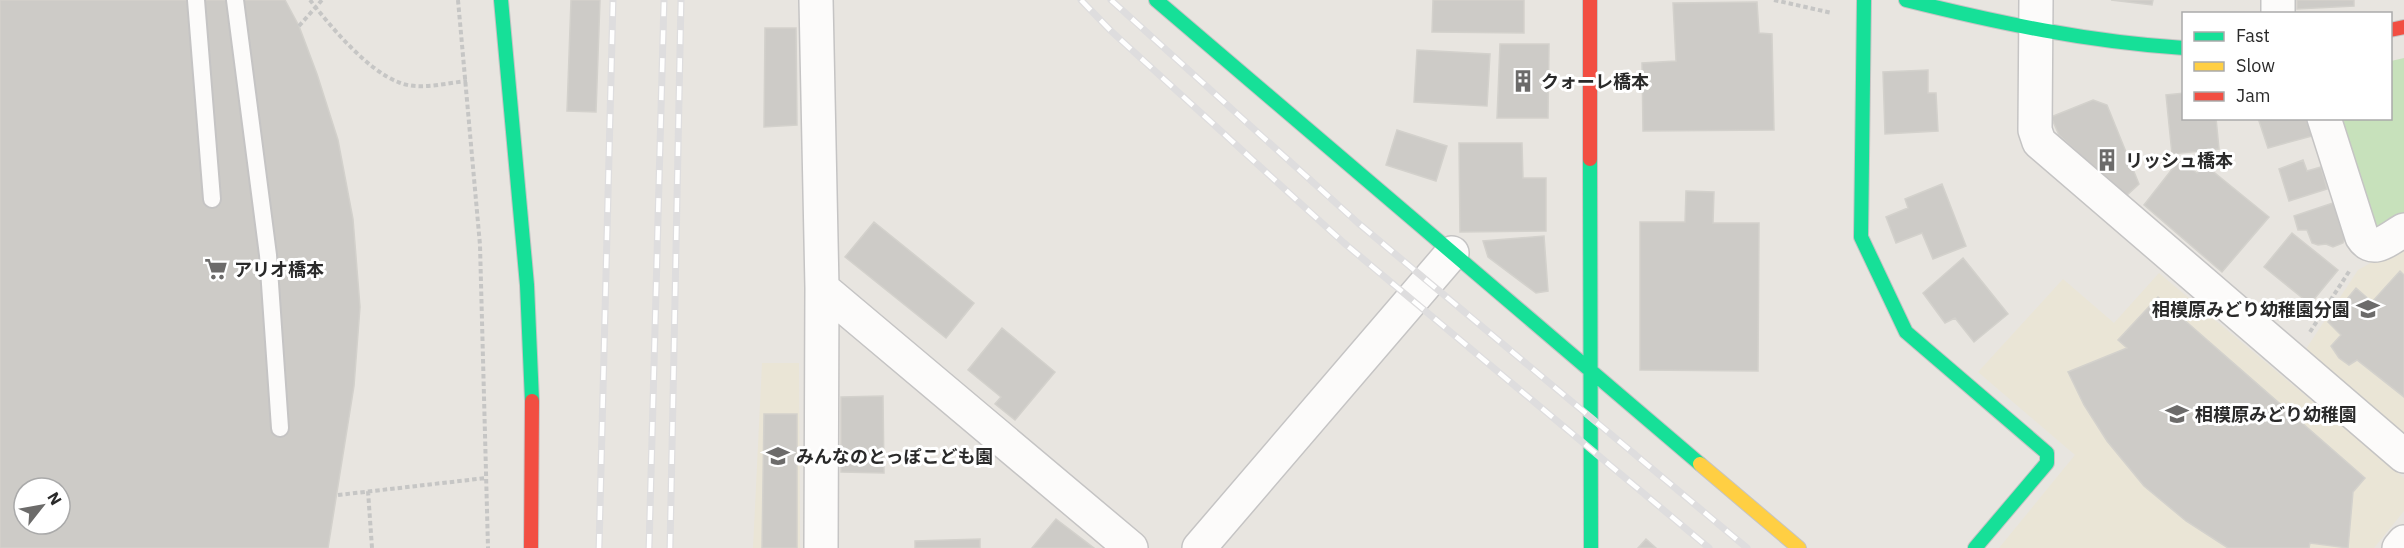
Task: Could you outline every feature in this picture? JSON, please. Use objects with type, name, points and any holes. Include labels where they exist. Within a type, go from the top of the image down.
[{"type":"street","points":[[501,0],[527,285],[533,420],[531,548]]},
{"type":"street","points":[[816,0],[822,288],[821,548]]},
{"type":"street","points":[[1156,0],[1799,548]]},
{"type":"street","points":[[1590,0],[1591,548]]},
{"type":"street","points":[[1864,0],[1861,237],[1906,332],[2047,453],[2048,464],[1975,548]]},
{"type":"street","points":[[1906,0],[2036,14],[2133,45],[2182,48]]},
{"type":"street","points":[[2036,14],[2035,130],[2039,142],[2404,456]]},
{"type":"street","points":[[2325,120],[2366,244],[2372,247],[2379,245],[2404,230]]},
{"type":"street","points":[[1199,548],[1452,253]]},
{"type":"street","points":[[822,288],[1131,548]]},
{"type":"street","points":[[2399,548],[2404,542]]},
{"type":"lane","points":[[196,0],[212,199]]},
{"type":"lane","points":[[235,0],[268,255],[280,428]]},
{"type":"path","points":[[310,0],[359,57],[398,83],[424,86],[467,81]]},
{"type":"path","points":[[299,26],[322,0]]},
{"type":"path","points":[[458,0],[480,244],[488,548]]},
{"type":"path","points":[[1774,0],[1849,17],[1864,18]]},
{"type":"path","points":[[2292,361],[2366,244]]},
{"type":"path","points":[[338,495],[486,478]]},
{"type":"path","points":[[368,491],[372,548]]},
{"type":"shaded area","name":"相模原みどり幼稚園分園","points":[[2404,244],[2404,438],[2307,353],[2306,349],[2358,270]]},
{"type":"shaded area","name":"相模原みどり幼稚園","points":[[2159,273],[2404,478],[2404,511],[2374,548],[1999,548],[2075,455],[1978,372],[2063,279],[2114,323]]},
{"type":"shaded area","name":"みんなのとっぽこども園","points":[[762,363],[799,363],[800,548],[753,548]]},
{"type":"green space","points":[[2404,58],[2404,218],[2382,231],[2369,224],[2336,120],[2392,120],[2392,61]]},
{"type":"building","points":[[0,0],[285,0],[299,26],[338,140],[353,219],[360,307],[354,386],[328,548],[0,548]]},
{"type":"building","points":[[571,0],[600,0],[596,112],[567,111]]},
{"type":"building","points":[[1433,0],[1524,0],[1524,33],[1432,32]]},
{"type":"building","points":[[2111,0],[2153,0],[2152,5]]},
{"type":"building","points":[[2297,0],[2354,0],[2354,6],[2297,9]]},
{"type":"building","points":[[1757,2],[1759,33],[1772,34],[1774,130],[1643,131],[1642,63],[1676,61],[1673,3]]},
{"type":"building","points":[[765,28],[796,28],[797,125],[764,127]]},
{"type":"building","name":"クォーレ橋本","points":[[1500,44],[1549,44],[1548,118],[1497,118]]},
{"type":"building","points":[[1417,50],[1490,54],[1487,106],[1414,102]]},
{"type":"building","points":[[1928,70],[1928,93],[1936,93],[1938,131],[1885,134],[1883,72]]},
{"type":"building","points":[[2182,93],[2182,120],[2216,120],[2219,149],[2172,154],[2166,95]]},
{"type":"building","name":"リッシュ橋本","points":[[2093,100],[2107,105],[2139,184],[2125,197],[2059,135],[2051,117]]},
{"type":"building","points":[[2259,120],[2307,120],[2312,136],[2268,148]]},
{"type":"building","points":[[1397,130],[1447,146],[1436,181],[1386,165]]},
{"type":"building","points":[[1459,143],[1522,143],[1523,178],[1546,178],[1546,231],[1460,232]]},
{"type":"building","points":[[2180,159],[2197,173],[2205,165],[2269,217],[2222,272],[2144,205]]},
{"type":"building","points":[[2303,160],[2307,171],[2321,167],[2327,189],[2289,201],[2279,169]]},
{"type":"building","points":[[1942,184],[1966,246],[1933,259],[1922,233],[1896,243],[1886,217],[1908,208],[1905,199]]},
{"type":"building","points":[[1686,191],[1714,192],[1713,223],[1759,223],[1758,371],[1640,370],[1640,222],[1685,222]]},
{"type":"building","points":[[2336,202],[2347,234],[2343,243],[2333,247],[2312,243],[2307,230],[2298,230],[2294,216]]},
{"type":"building","points":[[874,222],[974,303],[946,338],[845,257]]},
{"type":"building","points":[[2292,233],[2338,270],[2310,304],[2264,267]]},
{"type":"building","points":[[1544,236],[1548,291],[1536,293],[1488,257],[1483,241]]},
{"type":"building","points":[[1963,258],[2008,314],[1974,342],[1955,318],[1945,323],[1923,293]]},
{"type":"building","points":[[2400,271],[2404,275],[2404,397],[2357,360],[2349,365],[2339,358],[2331,346],[2341,335],[2328,322],[2356,288],[2372,302]]},
{"type":"building","points":[[2158,297],[2365,478],[2353,492],[2348,548],[2310,543],[2309,548],[2228,548],[2186,521],[2144,486],[2107,441],[2084,405],[2068,372],[2127,348],[2118,340]]},
{"type":"building","points":[[1002,328],[1055,372],[1015,420],[995,404],[1001,397],[968,370]]},
{"type":"building","points":[[883,396],[884,473],[841,472],[841,397]]},
{"type":"building","points":[[764,414],[797,414],[797,548],[762,548]]},
{"type":"building","points":[[1056,519],[1094,548],[1032,548]]},
{"type":"building","points":[[980,539],[980,548],[915,548],[915,541]]},
{"type":"building","points":[[1646,539],[1656,548],[1638,548]]},
{"type":"railway","points":[[599,548],[613,0]]},
{"type":"railway","points":[[649,548],[664,0]]},
{"type":"railway","points":[[670,548],[681,0]]},
{"type":"railway","points":[[1081,0],[1111,31],[1344,243],[1709,548]]},
{"type":"railway","points":[[1111,0],[1358,223],[1747,548]]},
{"type":"traffic: fast","points":[[501,0],[527,285],[532,401]]},
{"type":"traffic: fast","points":[[1156,0],[1700,464]]},
{"type":"traffic: fast","points":[[1864,0],[1861,237],[1906,332],[2047,453],[2047,463],[1975,548]]},
{"type":"traffic: fast","points":[[1906,0],[2044,30],[2113,41],[2182,48]]},
{"type":"traffic: fast","points":[[1590,159],[1591,548]]},
{"type":"traffic: slow","points":[[1700,464],[1799,548]]},
{"type":"traffic: jam","points":[[1590,0],[1590,159]]},
{"type":"traffic: jam","points":[[2392,30],[2404,27]]},
{"type":"traffic: jam","points":[[531,548],[532,401]]},
{"type":"place","name":"クォーレ橋本","points":[[1523,81]]},
{"type":"place","name":"リッシュ橋本","points":[[2107,160]]},
{"type":"place","name":"アリオ橋本","points":[[216,269]]},
{"type":"place","name":"相模原みどり幼稚園分園","points":[[2368,309]]},
{"type":"place","name":"相模原みどり幼稚園","points":[[2177,414]]},
{"type":"place","name":"みんなのとっぽこども園","points":[[778,456]]}]
